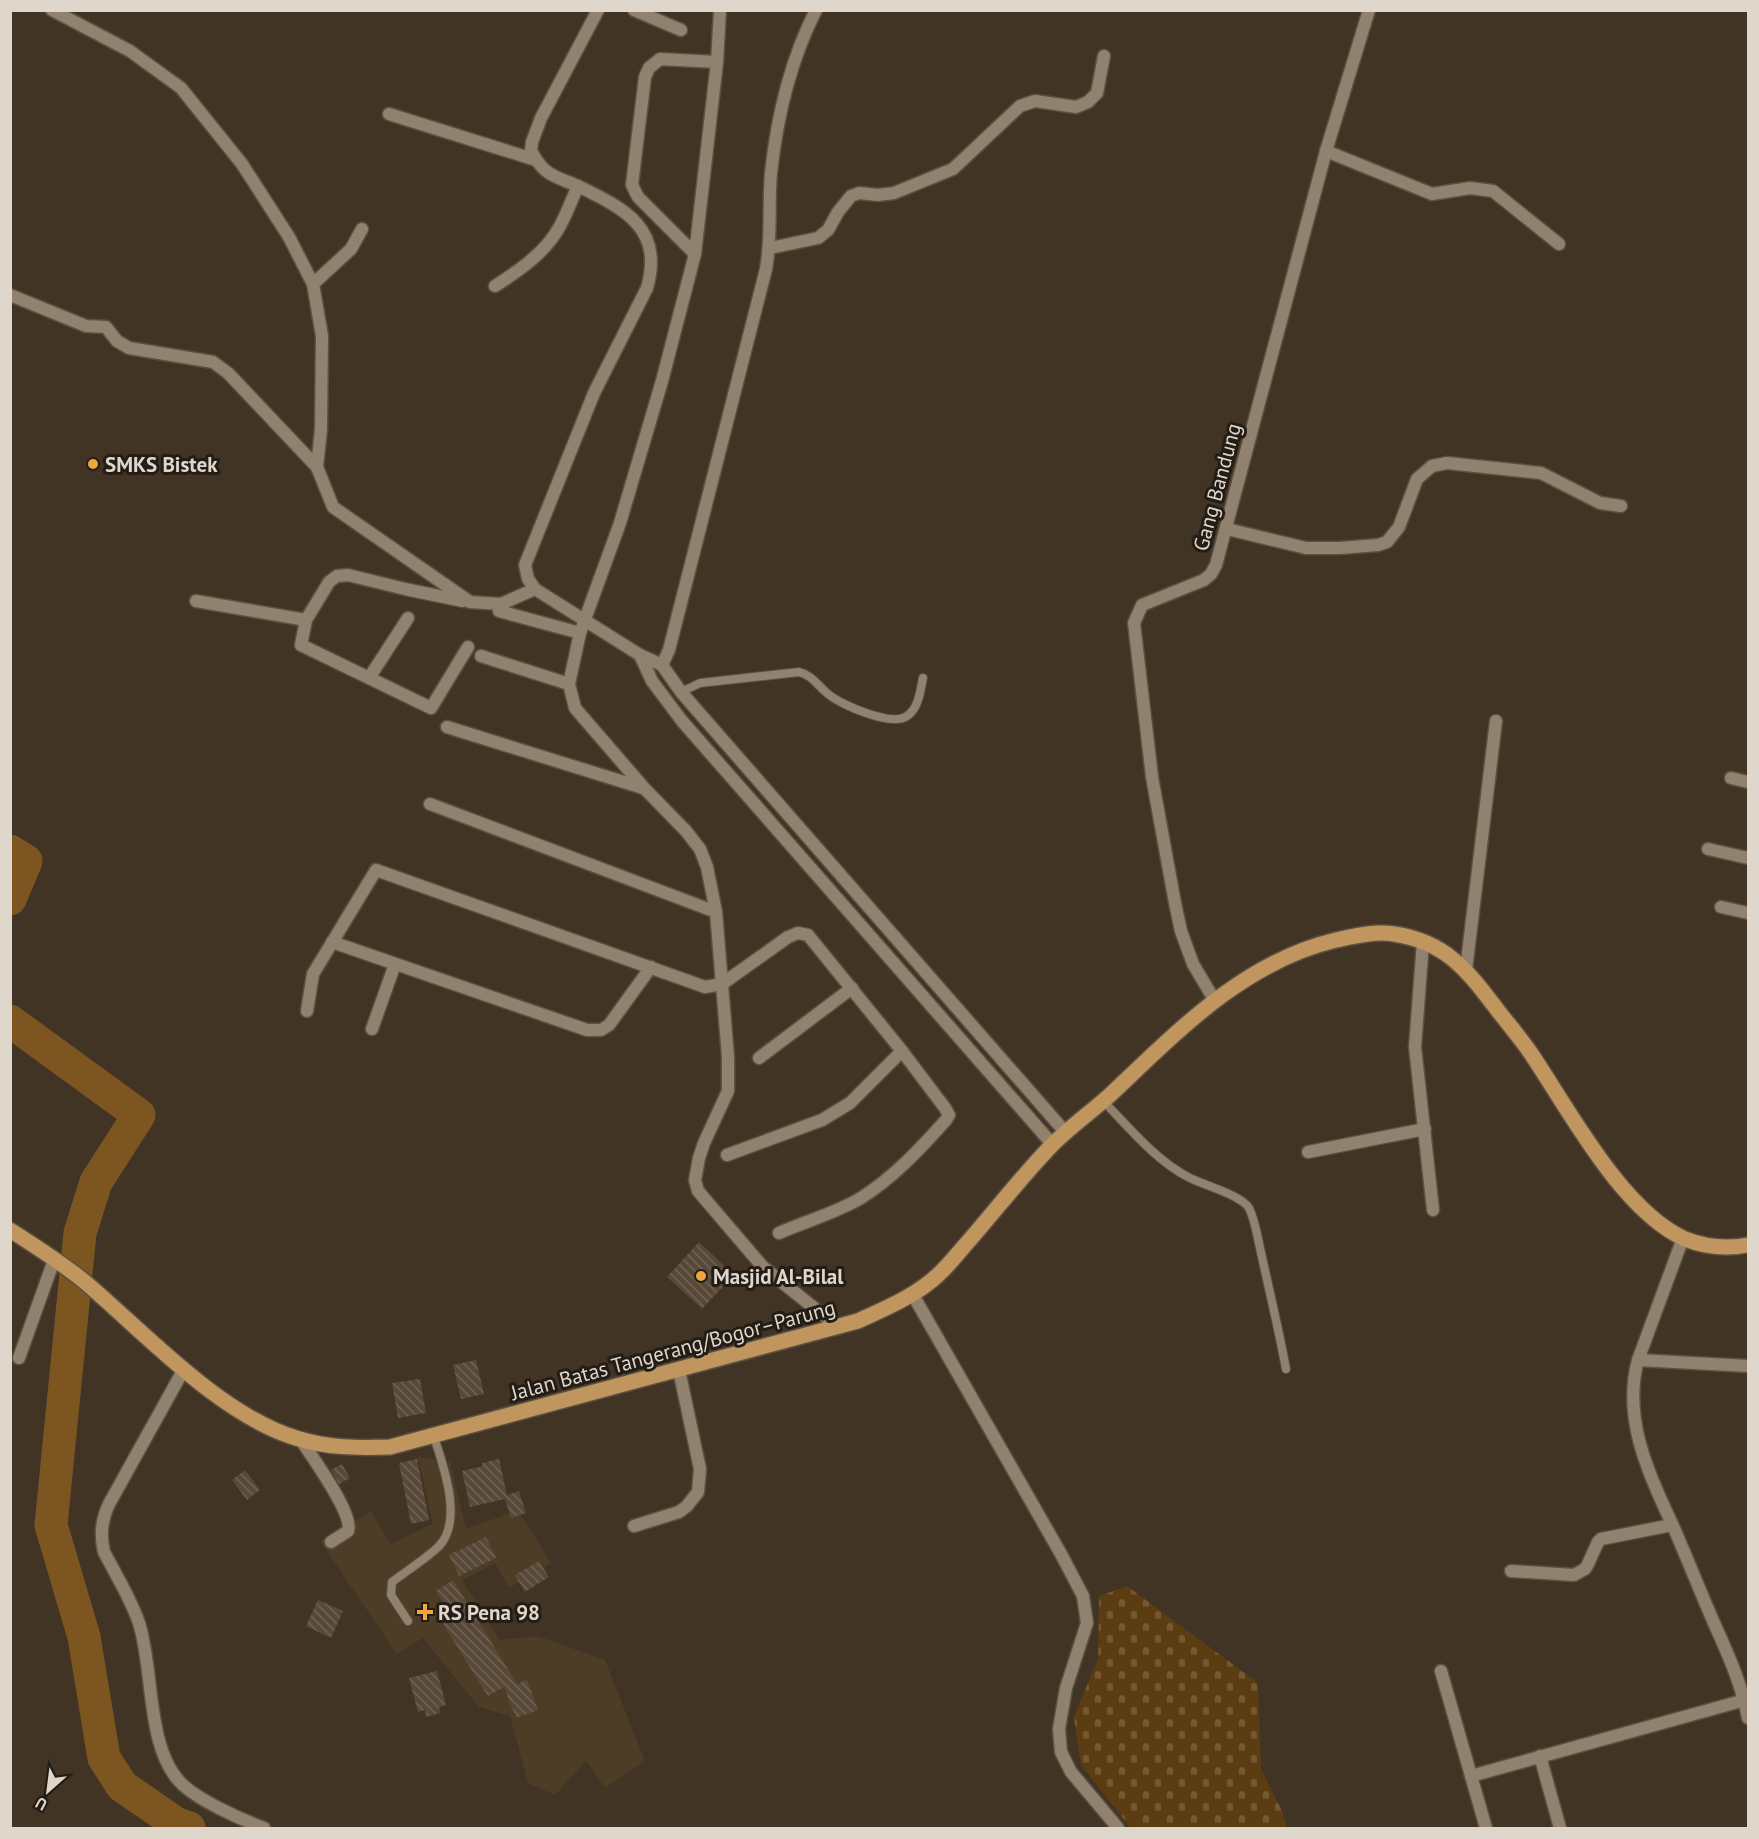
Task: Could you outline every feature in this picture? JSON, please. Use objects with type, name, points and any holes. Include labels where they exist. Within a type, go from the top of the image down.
[{"type":"main road","name":"Jalan Batas Tangerang/Bogor–Parung","points":[[10,1230],[82,1280],[184,1369],[243,1414],[301,1440],[325,1446],[390,1447],[838,1327],[858,1321],[913,1295],[940,1274],[1053,1145],[1192,1018],[1242,981],[1266,967],[1318,944],[1365,934],[1390,933],[1413,937],[1452,957],[1466,970],[1530,1053],[1575,1123],[1638,1204],[1683,1238],[1717,1247],[1749,1245]]},
{"type":"street","points":[[52,10],[130,51],[181,88],[242,164],[289,237],[313,284],[322,336],[321,429],[317,467]]},
{"type":"street","points":[[598,10],[535,131],[531,152],[543,169],[553,176],[618,207],[631,217],[647,240],[652,262],[646,288],[594,393],[525,565],[528,579],[535,590],[555,603],[640,655],[662,665],[681,692],[1066,1133]]},
{"type":"street","points":[[634,10],[681,30]]},
{"type":"street","points":[[720,10],[717,62],[694,254],[652,414],[620,523],[580,633],[569,684],[575,708],[644,788],[686,831],[700,849],[707,867],[716,912],[728,1057],[728,1091],[699,1158],[695,1180],[698,1191],[763,1267],[838,1327]]},
{"type":"street","points":[[662,665],[669,650],[770,248],[771,173],[779,119],[802,37],[816,10]]},
{"type":"street","name":"Gang Bandung","points":[[1215,1001],[1193,964],[1181,931],[1175,903],[1149,758],[1134,623],[1142,605],[1204,580],[1216,565],[1326,151],[1369,10]]},
{"type":"street","points":[[770,248],[818,238],[828,230],[838,212],[851,196],[894,193],[953,169],[1020,106],[1035,101],[1076,107],[1089,102],[1097,93],[1104,56]]},
{"type":"street","points":[[694,254],[638,197],[632,185],[645,77],[649,68],[660,59],[717,62]]},
{"type":"street","points":[[388,114],[537,160]]},
{"type":"street","points":[[1326,151],[1432,194],[1470,188],[1493,191],[1559,243]]},
{"type":"street","points":[[495,286],[525,267],[560,227],[578,186]]},
{"type":"street","points":[[313,284],[351,249],[362,229]]},
{"type":"street","points":[[10,295],[86,326],[106,327],[117,341],[129,348],[213,362],[228,373],[317,467],[333,507],[470,602]]},
{"type":"street","points":[[1227,529],[1306,548],[1378,545],[1387,542],[1399,527],[1417,479],[1432,466],[1447,463],[1541,474],[1600,503],[1621,506]]},
{"type":"street","points":[[468,647],[431,708],[301,645],[306,620],[329,582],[337,576],[348,575],[470,602],[501,604],[535,590]]},
{"type":"street","points":[[196,601],[306,620]]},
{"type":"street","points":[[499,611],[580,633]]},
{"type":"street","points":[[369,678],[408,618]]},
{"type":"street","points":[[640,655],[652,681],[682,721],[1053,1145]]},
{"type":"street","points":[[481,656],[569,684]]},
{"type":"street","points":[[1466,970],[1496,721]]},
{"type":"street","points":[[447,727],[644,788]]},
{"type":"street","points":[[1731,778],[1749,782]]},
{"type":"street","points":[[430,804],[716,912]]},
{"type":"street","points":[[1708,849],[1749,858]]},
{"type":"street","points":[[307,1011],[313,974],[376,870],[705,987],[722,984],[788,937],[798,933],[808,934],[902,1051],[948,1115],[946,1120],[885,1182],[858,1200],[779,1233]]},
{"type":"street","points":[[1721,907],[1749,913]]},
{"type":"street","points":[[332,942],[587,1030],[601,1030],[609,1025],[651,967]]},
{"type":"street","points":[[1423,942],[1415,1047],[1433,1210]]},
{"type":"street","points":[[372,1029],[395,964]]},
{"type":"street","points":[[759,1058],[852,988]]},
{"type":"street","points":[[727,1155],[822,1120],[850,1103],[902,1051]]},
{"type":"street","points":[[1308,1152],[1425,1129]]},
{"type":"street","points":[[1683,1238],[1633,1377],[1634,1407],[1639,1440],[1650,1476],[1731,1662],[1749,1718]]},
{"type":"street","points":[[19,1358],[54,1260]]},
{"type":"street","points":[[913,1295],[1083,1596],[1087,1623],[1066,1688],[1059,1729],[1061,1752],[1071,1772],[1118,1828]]},
{"type":"street","points":[[1638,1360],[1749,1366]]},
{"type":"street","points":[[184,1369],[109,1504],[103,1517],[101,1542],[138,1622],[150,1677],[156,1735],[167,1764],[180,1782],[197,1795],[264,1828]]},
{"type":"street","points":[[634,1526],[679,1512],[698,1492],[700,1469],[679,1370]]},
{"type":"street","points":[[301,1440],[342,1504],[348,1519],[350,1526],[348,1532],[331,1542]]},
{"type":"street","points":[[1511,1571],[1574,1575],[1585,1569],[1601,1539],[1672,1525]]},
{"type":"street","points":[[1441,1671],[1486,1828]]},
{"type":"street","points":[[1471,1776],[1745,1700]]},
{"type":"street","points":[[1540,1756],[1560,1828]]},
{"type":"lane","points":[[681,692],[699,683],[799,672],[812,677],[829,695],[841,702],[888,719],[898,720],[914,710],[923,678]]},
{"type":"lane","points":[[1103,1101],[1169,1164],[1186,1176],[1236,1197],[1248,1207],[1255,1227],[1286,1369]]},
{"type":"lane","points":[[408,1621],[391,1595],[392,1582],[440,1546],[449,1528],[447,1477],[434,1437]]},
{"type":"shaded area","name":"RS Pena 98","points":[[418,1457],[450,1462],[466,1529],[518,1510],[551,1563],[509,1588],[495,1563],[462,1580],[500,1640],[538,1636],[605,1660],[645,1761],[605,1788],[586,1761],[555,1795],[528,1783],[510,1716],[479,1707],[423,1638],[397,1654],[320,1541],[371,1511],[390,1544],[433,1524]]},
{"type":"green space","points":[[1127,1586],[1258,1683],[1261,1769],[1283,1813],[1287,1828],[1131,1828],[1081,1765],[1074,1717],[1098,1659],[1099,1596]]},
{"type":"building","name":"Masjid Al-Bilal","points":[[699,1242],[734,1275],[702,1309],[667,1277]]},
{"type":"building","points":[[476,1360],[484,1394],[461,1399],[453,1365]]},
{"type":"building","points":[[420,1379],[426,1413],[398,1418],[392,1383]]},
{"type":"building","points":[[417,1459],[429,1520],[411,1524],[399,1463]]},
{"type":"building","points":[[499,1459],[507,1495],[519,1491],[526,1513],[511,1518],[505,1499],[470,1507],[462,1471]]},
{"type":"building","points":[[342,1464],[350,1478],[339,1484],[331,1470]]},
{"type":"building","points":[[245,1470],[260,1490],[247,1500],[232,1480]]},
{"type":"building","points":[[486,1537],[496,1558],[459,1576],[449,1555]]},
{"type":"building","points":[[539,1561],[549,1577],[525,1592],[515,1575]]},
{"type":"building","points":[[453,1580],[517,1684],[527,1680],[538,1710],[516,1718],[504,1687],[488,1696],[443,1624],[453,1618],[436,1591]]},
{"type":"building","points":[[318,1600],[343,1611],[331,1638],[306,1626]]},
{"type":"building","points":[[437,1671],[446,1705],[439,1707],[440,1713],[426,1717],[425,1710],[418,1712],[409,1678]]},
{"type":"waterway","points":[[10,851],[26,861],[10,899]]},
{"type":"waterway","points":[[10,1021],[139,1115],[96,1182],[80,1233],[51,1525],[84,1637],[104,1758],[122,1786],[177,1824],[189,1828]]},
{"type":"place","name":"SMKS Bistek","points":[[93,464]]},
{"type":"place","name":"Masjid Al-Bilal","points":[[701,1276]]},
{"type":"place","name":"RS Pena 98","points":[[425,1612]]}]
